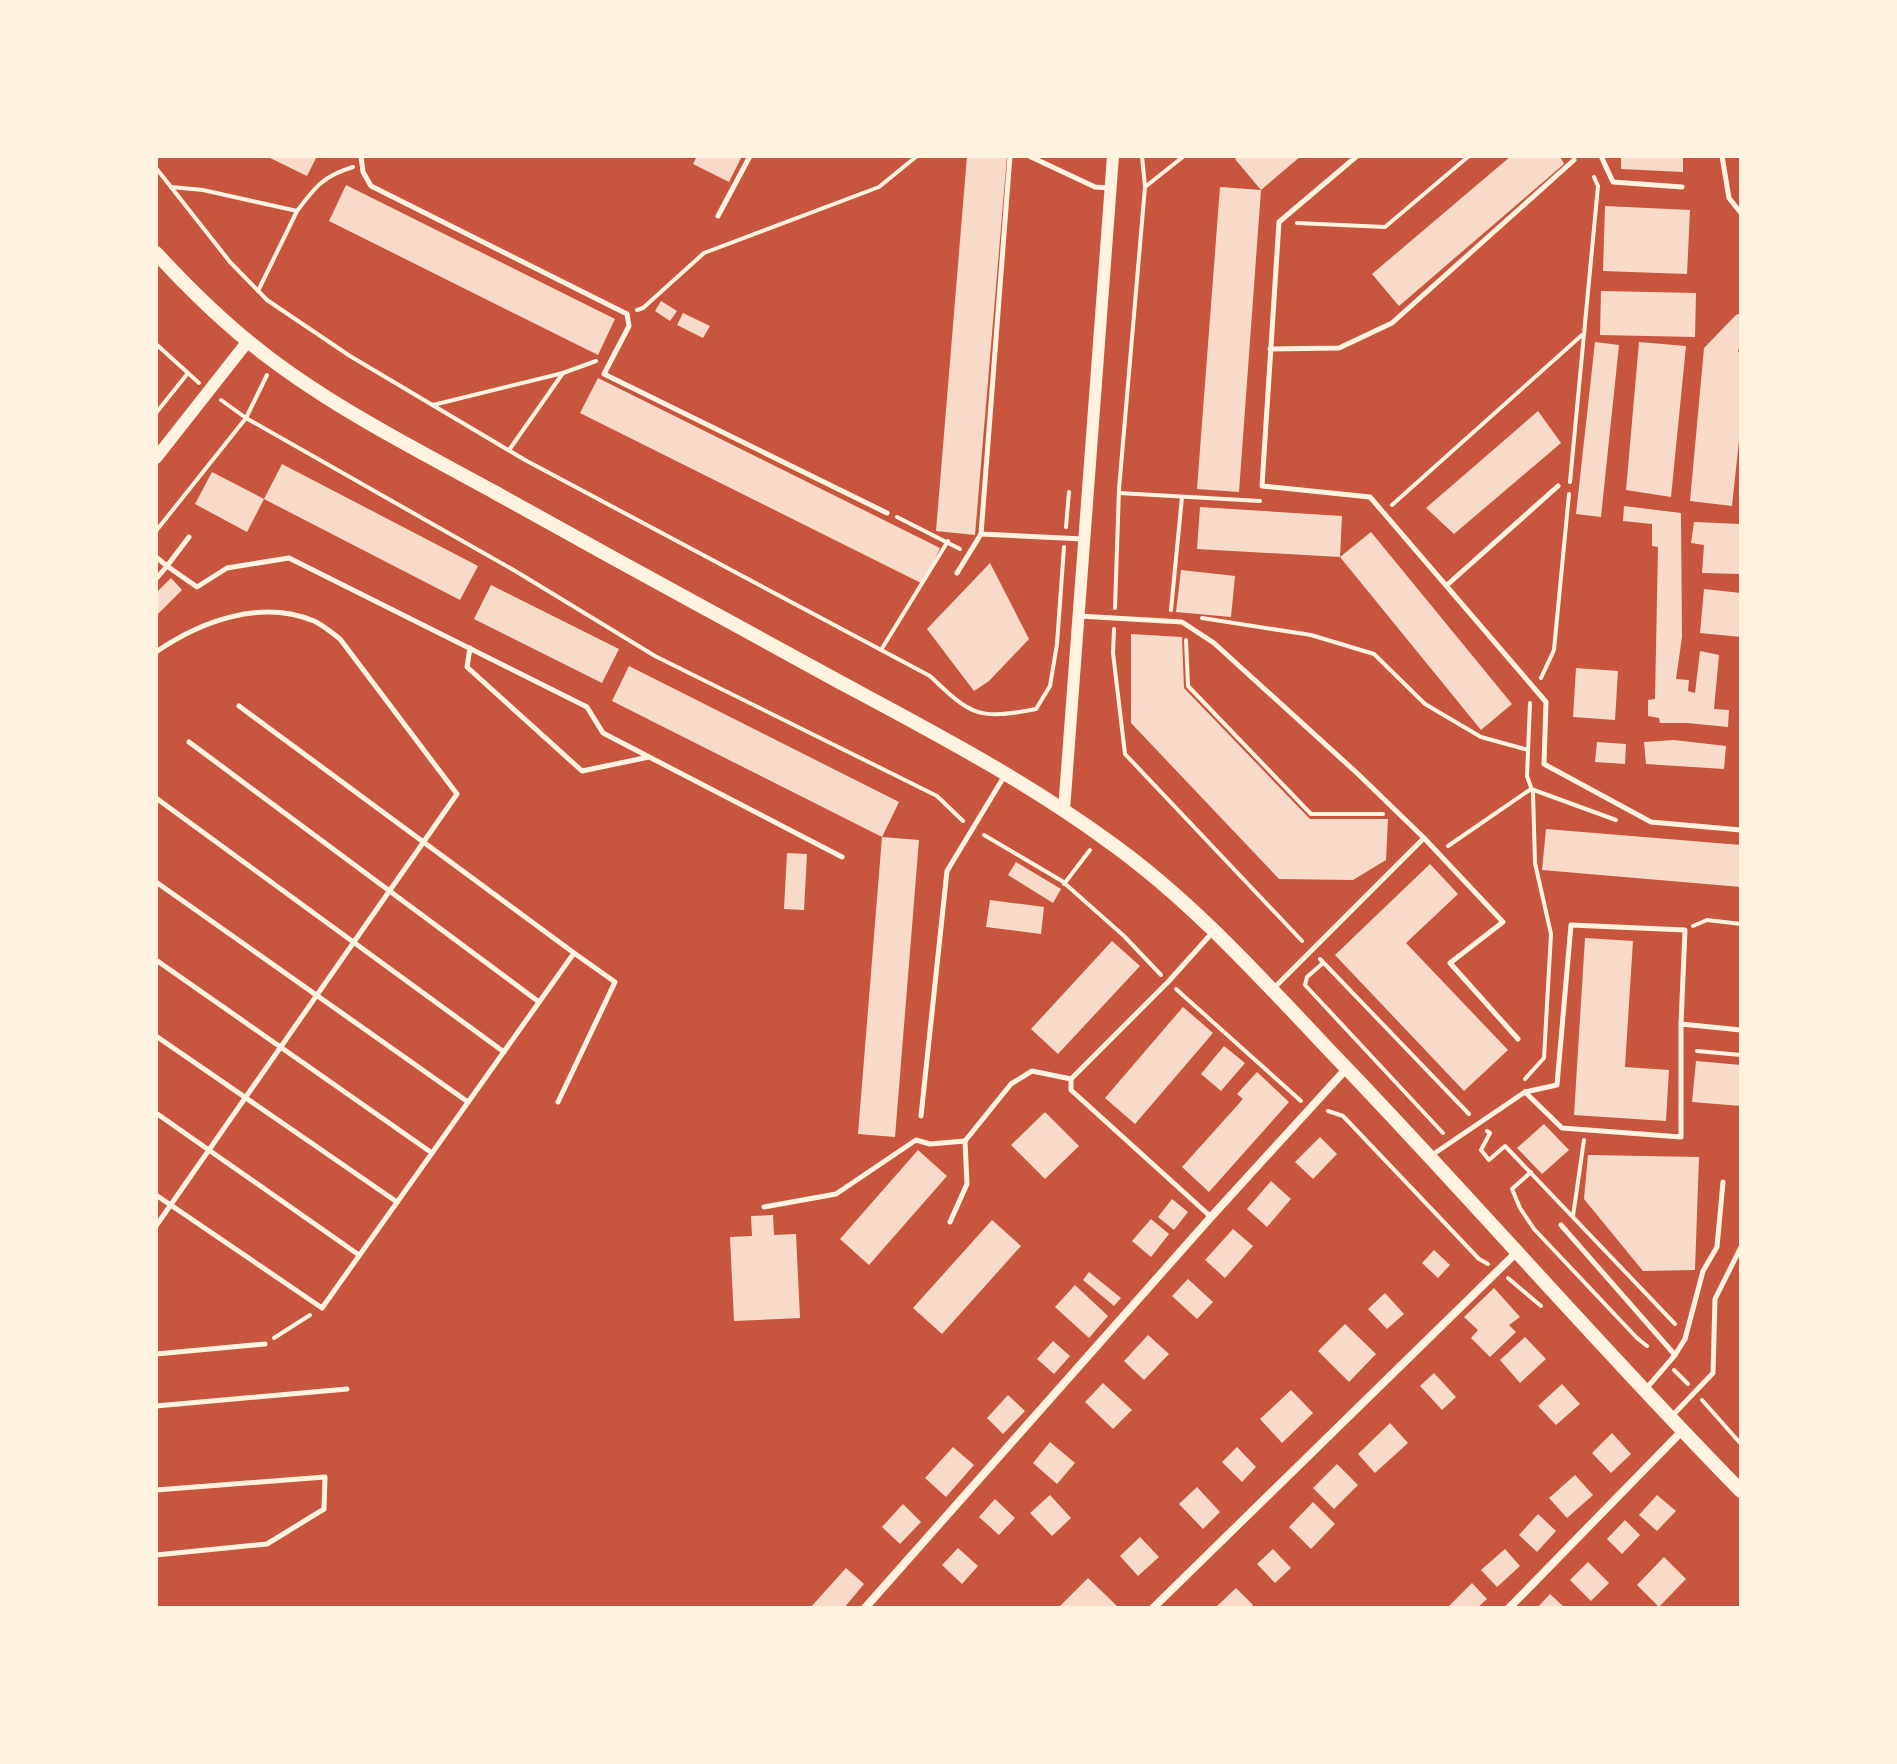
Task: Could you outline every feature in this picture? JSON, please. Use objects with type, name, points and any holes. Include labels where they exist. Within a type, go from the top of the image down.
[{"type":"main road","points":[[156,253],[202,301],[274,362],[403,442],[1006,774],[1064,810],[1149,872],[1214,931],[1347,1068],[1741,1491]]},
{"type":"street","points":[[1064,810],[1113,156]]},
{"type":"street","points":[[156,458],[248,341]]},
{"type":"street","points":[[865,1608],[1347,1068]]},
{"type":"street","points":[[1153,1608],[1518,1251]]},
{"type":"street","points":[[1509,1608],[1682,1431]]},
{"type":"lane","points":[[361,156],[363,172],[371,186],[627,314],[629,326],[604,374],[887,513]]},
{"type":"lane","points":[[718,216],[750,156]]},
{"type":"lane","points":[[957,573],[981,534],[1010,156]]},
{"type":"lane","points":[[1029,156],[1095,187],[1110,188]]},
{"type":"lane","points":[[1357,156],[1279,222],[1262,486],[1370,497],[1546,702],[1544,764],[1651,822],[1741,830]]},
{"type":"lane","points":[[1601,156],[1613,182],[1682,187]]},
{"type":"lane","points":[[1722,156],[1729,198],[1741,213]]},
{"type":"lane","points":[[1270,349],[1339,348],[1392,323],[1574,160]]},
{"type":"lane","points":[[1447,585],[1558,486]]},
{"type":"lane","points":[[981,534],[1083,539]]},
{"type":"lane","points":[[156,579],[189,537]]},
{"type":"lane","points":[[156,557],[197,587],[227,568],[289,558],[587,707],[603,733],[842,857]]},
{"type":"lane","points":[[156,652],[221,620],[248,612],[273,612],[316,622],[340,639],[457,794],[156,1226]]},
{"type":"lane","points":[[1078,616],[1182,622],[1214,643],[1397,812],[1503,922],[1450,963],[1518,1039]]},
{"type":"lane","points":[[470,648],[467,667],[582,771],[649,757]]},
{"type":"lane","points":[[239,706],[422,844],[615,982],[558,1102]]},
{"type":"lane","points":[[189,742],[539,1002]]},
{"type":"lane","points":[[921,1116],[947,871],[1006,774]]},
{"type":"lane","points":[[156,798],[504,1052]]},
{"type":"lane","points":[[1272,990],[1424,838]]},
{"type":"lane","points":[[156,882],[468,1102]]},
{"type":"lane","points":[[1430,1156],[1525,1092],[1557,1085],[1571,925],[1685,930],[1681,1137],[1562,1128],[1525,1092]]},
{"type":"lane","points":[[1211,1217],[1071,1090],[1071,1079],[1214,931]]},
{"type":"lane","points":[[156,1195],[322,1308],[574,953]]},
{"type":"lane","points":[[156,960],[432,1153]]},
{"type":"lane","points":[[1681,1024],[1741,1030]]},
{"type":"lane","points":[[156,1036],[397,1202]]},
{"type":"lane","points":[[950,1222],[967,1184],[965,1141],[1011,1084],[1032,1071],[1071,1079]]},
{"type":"lane","points":[[156,1113],[359,1255]]},
{"type":"lane","points":[[764,1207],[836,1194],[916,1140],[930,1144],[965,1141]]},
{"type":"lane","points":[[1644,1390],[1685,1339],[1703,1271],[1717,1247],[1723,1182]]},
{"type":"lane","points":[[1561,1225],[1675,1355]]},
{"type":"lane","points":[[1670,1418],[1713,1373],[1715,1299],[1741,1247]]},
{"type":"lane","points":[[156,1354],[265,1344]]},
{"type":"lane","points":[[156,1406],[347,1389]]},
{"type":"lane","points":[[156,1490],[325,1477],[324,1509],[267,1544],[156,1555]]},
{"type":"path","points":[[627,314],[643,308],[704,253],[879,187],[917,156]]},
{"type":"path","points":[[1142,156],[1145,187],[1119,493],[1113,653],[1125,754],[1490,1133],[1481,1150],[1489,1160],[1505,1146],[1671,1318],[1685,1339]]},
{"type":"path","points":[[1145,187],[1184,156]]},
{"type":"path","points":[[1279,222],[1385,227],[1469,156]]},
{"type":"path","points":[[258,291],[297,211],[316,185],[332,173],[362,165]]},
{"type":"path","points":[[1521,1084],[1544,1058],[1551,934],[1535,863],[1531,789],[1527,776],[1528,750],[1531,703],[1554,650],[1598,186],[1590,166]]},
{"type":"path","points":[[156,168],[230,262],[267,300],[301,324],[509,450],[930,676],[959,704],[980,714],[1002,715],[1036,709],[1050,686],[1062,584]]},
{"type":"path","points":[[171,187],[203,190],[297,211]]},
{"type":"path","points":[[1387,510],[1584,333]]},
{"type":"path","points":[[156,344],[208,391],[246,418],[491,556],[655,656],[937,796],[971,828],[1062,881],[1300,1101],[1343,1116],[1479,1259],[1522,1288],[1544,1310]]},
{"type":"path","points":[[433,405],[563,373],[602,359]]},
{"type":"path","points":[[156,531],[246,418],[274,362]]},
{"type":"path","points":[[156,413],[188,373]]},
{"type":"path","points":[[509,450],[563,373]]},
{"type":"path","points":[[1119,493],[1272,501]]},
{"type":"path","points":[[1170,615],[1182,497]]},
{"type":"path","points":[[887,513],[948,541],[968,554]]},
{"type":"path","points":[[881,650],[948,541]]},
{"type":"path","points":[[1196,618],[1311,635],[1374,654],[1425,704],[1481,737],[1528,750]]},
{"type":"path","points":[[1114,631],[1128,631]]},
{"type":"path","points":[[1185,633],[1188,686],[1311,814],[1397,812]]},
{"type":"path","points":[[1438,853],[1531,789]]},
{"type":"path","points":[[1685,930],[1707,920],[1741,924]]},
{"type":"path","points":[[1323,963],[1307,977],[1305,985],[1445,1135],[1454,1132]]},
{"type":"path","points":[[1697,1051],[1741,1055]]},
{"type":"path","points":[[1573,1216],[1586,1130]]},
{"type":"path","points":[[1531,1172],[1512,1189],[1534,1229],[1637,1338],[1695,1392],[1741,1444]]},
{"type":"path","points":[[265,1344],[322,1308]]},
{"type":"building","points":[[266,156],[317,156],[307,176]]},
{"type":"building","points":[[697,156],[742,156],[729,182],[693,164]]},
{"type":"building","points":[[967,156],[1007,156],[975,535],[936,531]]},
{"type":"building","points":[[1239,156],[1301,156],[1261,190],[1235,159]]},
{"type":"building","points":[[1511,156],[1560,156],[1564,164],[1399,306],[1372,274]]},
{"type":"building","points":[[1621,156],[1683,156],[1683,172],[1621,169]]},
{"type":"building","points":[[346,185],[615,319],[598,355],[329,221]]},
{"type":"building","points":[[1220,187],[1261,190],[1239,492],[1197,489]]},
{"type":"building","points":[[1605,206],[1690,210],[1687,274],[1603,271]]},
{"type":"building","points":[[1601,291],[1696,293],[1695,337],[1600,335]]},
{"type":"building","points":[[661,301],[677,311],[670,321],[655,311]]},
{"type":"building","points":[[683,313],[710,326],[703,338],[677,325]]},
{"type":"building","points":[[1741,313],[1738,352],[1741,352],[1741,422],[1732,506],[1690,501],[1704,348]]},
{"type":"building","points":[[1595,342],[1619,345],[1601,517],[1576,514]]},
{"type":"building","points":[[1639,342],[1686,346],[1671,497],[1626,490]]},
{"type":"building","points":[[598,378],[940,548],[923,584],[580,413]]},
{"type":"building","points":[[1538,411],[1561,443],[1454,534],[1426,508]]},
{"type":"building","points":[[282,464],[478,566],[460,600],[264,499]]},
{"type":"building","points":[[212,472],[264,499],[247,532],[195,504]]},
{"type":"building","points":[[1624,506],[1681,513],[1682,637],[1676,679],[1689,680],[1688,691],[1695,693],[1700,651],[1719,655],[1714,709],[1729,710],[1728,727],[1660,723],[1659,718],[1648,716],[1648,700],[1655,699],[1658,547],[1652,546],[1652,524],[1623,521]]},
{"type":"building","points":[[1200,507],[1342,516],[1340,557],[1197,549]]},
{"type":"building","points":[[1694,522],[1741,524],[1741,574],[1702,573],[1704,545],[1691,543]]},
{"type":"building","points":[[1371,532],[1512,704],[1481,730],[1340,557]]},
{"type":"building","points":[[990,563],[1029,639],[989,681],[974,691],[927,629]]},
{"type":"building","points":[[1181,570],[1235,576],[1231,617],[1176,612]]},
{"type":"building","points":[[171,578],[182,590],[156,616],[156,593]]},
{"type":"building","points":[[491,585],[619,649],[602,683],[474,619]]},
{"type":"building","points":[[1704,589],[1741,593],[1741,637],[1700,633]]},
{"type":"building","points":[[1131,634],[1182,637],[1184,688],[1310,819],[1388,819],[1386,860],[1353,880],[1279,879],[1131,723]]},
{"type":"building","points":[[629,666],[899,802],[882,837],[612,701]]},
{"type":"building","points":[[1576,668],[1618,671],[1615,720],[1573,717]]},
{"type":"building","points":[[1674,740],[1726,746],[1724,769],[1646,764],[1644,742]]},
{"type":"building","points":[[1597,742],[1626,744],[1625,764],[1595,762]]},
{"type":"building","points":[[1546,829],[1741,845],[1741,887],[1542,870]]},
{"type":"building","points":[[882,837],[919,840],[895,1137],[858,1134]]},
{"type":"building","points":[[787,853],[807,854],[804,910],[784,909]]},
{"type":"building","points":[[1016,862],[1061,889],[1053,903],[1008,875]]},
{"type":"building","points":[[1430,864],[1458,894],[1406,943],[1508,1050],[1464,1091],[1335,955]]},
{"type":"building","points":[[990,900],[1044,907],[1041,934],[986,927]]},
{"type":"building","points":[[1585,938],[1633,941],[1625,1067],[1669,1070],[1666,1121],[1574,1115]]},
{"type":"building","points":[[1112,941],[1140,966],[1058,1054],[1031,1029]]},
{"type":"building","points":[[1183,1007],[1213,1033],[1135,1124],[1105,1098]]},
{"type":"building","points":[[1224,1046],[1245,1063],[1221,1091],[1201,1074]]},
{"type":"building","points":[[1696,1061],[1741,1065],[1741,1106],[1692,1102]]},
{"type":"building","points":[[1257,1072],[1289,1102],[1209,1192],[1182,1167],[1243,1099],[1237,1094]]},
{"type":"building","points":[[1045,1112],[1079,1146],[1045,1179],[1011,1145]]},
{"type":"building","points":[[1544,1124],[1569,1150],[1542,1174],[1517,1148]]},
{"type":"building","points":[[1320,1137],[1337,1154],[1313,1179],[1295,1162]]},
{"type":"building","points":[[918,1150],[947,1176],[869,1265],[840,1239]]},
{"type":"building","points":[[1588,1155],[1699,1157],[1695,1270],[1643,1271],[1584,1199]]},
{"type":"building","points":[[1271,1181],[1291,1199],[1267,1227],[1247,1209]]},
{"type":"building","points":[[1172,1199],[1188,1212],[1174,1230],[1158,1217]]},
{"type":"building","points":[[773,1215],[774,1235],[796,1234],[800,1318],[734,1321],[730,1237],[752,1236],[751,1216]]},
{"type":"building","points":[[1151,1219],[1169,1234],[1151,1257],[1132,1241]]},
{"type":"building","points":[[992,1220],[1021,1246],[942,1334],[913,1308]]},
{"type":"building","points":[[1233,1229],[1253,1246],[1225,1278],[1205,1260]]},
{"type":"building","points":[[1434,1250],[1450,1265],[1438,1278],[1422,1263]]},
{"type":"building","points":[[1089,1272],[1121,1298],[1114,1306],[1083,1280]]},
{"type":"building","points":[[1188,1279],[1213,1302],[1197,1319],[1172,1296]]},
{"type":"building","points":[[1075,1285],[1108,1316],[1089,1338],[1055,1307]]},
{"type":"building","points":[[1494,1288],[1520,1317],[1509,1325],[1516,1332],[1490,1357],[1471,1338],[1478,1330],[1464,1317]]},
{"type":"building","points":[[1385,1293],[1404,1314],[1387,1329],[1368,1309]]},
{"type":"building","points":[[1345,1324],[1376,1354],[1349,1382],[1318,1351]]},
{"type":"building","points":[[1148,1335],[1169,1354],[1144,1380],[1124,1361]]},
{"type":"building","points":[[1525,1337],[1546,1359],[1520,1383],[1500,1360]]},
{"type":"building","points":[[1053,1341],[1070,1356],[1054,1374],[1037,1359]]},
{"type":"building","points":[[1434,1373],[1456,1397],[1442,1410],[1420,1386]]},
{"type":"building","points":[[1103,1383],[1132,1410],[1113,1429],[1085,1402]]},
{"type":"building","points":[[1562,1384],[1580,1404],[1556,1425],[1538,1406]]},
{"type":"building","points":[[1291,1390],[1313,1413],[1282,1443],[1260,1419]]},
{"type":"building","points":[[1008,1395],[1025,1411],[1003,1434],[987,1418]]},
{"type":"building","points":[[1390,1423],[1408,1443],[1375,1473],[1358,1454]]},
{"type":"building","points":[[1612,1433],[1631,1454],[1611,1473],[1592,1453]]},
{"type":"building","points":[[1050,1442],[1075,1463],[1057,1484],[1033,1463]]},
{"type":"building","points":[[953,1447],[974,1465],[946,1497],[925,1478]]},
{"type":"building","points":[[1237,1447],[1256,1467],[1242,1482],[1222,1462]]},
{"type":"building","points":[[1337,1464],[1358,1485],[1334,1509],[1313,1488]]},
{"type":"building","points":[[1575,1475],[1593,1495],[1567,1518],[1549,1498]]},
{"type":"building","points":[[1197,1487],[1220,1512],[1203,1529],[1179,1504]]},
{"type":"building","points":[[1050,1495],[1071,1518],[1052,1536],[1030,1513]]},
{"type":"building","points":[[1657,1495],[1676,1511],[1657,1531],[1639,1515]]},
{"type":"building","points":[[995,1499],[1015,1518],[999,1535],[979,1517]]},
{"type":"building","points":[[1313,1502],[1335,1524],[1311,1549],[1289,1527]]},
{"type":"building","points":[[903,1504],[921,1522],[900,1544],[882,1527]]},
{"type":"building","points":[[1538,1514],[1556,1531],[1537,1552],[1519,1535]]},
{"type":"building","points":[[1625,1520],[1640,1535],[1622,1554],[1607,1539]]},
{"type":"building","points":[[1140,1537],[1159,1557],[1138,1576],[1120,1556]]},
{"type":"building","points":[[958,1548],[978,1566],[962,1584],[942,1565]]},
{"type":"building","points":[[1273,1549],[1291,1568],[1275,1583],[1257,1564]]},
{"type":"building","points":[[1505,1549],[1520,1566],[1497,1587],[1481,1570]]},
{"type":"building","points":[[1664,1557],[1686,1579],[1659,1607],[1637,1585]]},
{"type":"building","points":[[1588,1562],[1609,1583],[1591,1601],[1570,1580]]},
{"type":"building","points":[[846,1568],[864,1584],[844,1608],[810,1608]]},
{"type":"building","points":[[1088,1578],[1117,1606],[1058,1608]]},
{"type":"building","points":[[1472,1583],[1487,1599],[1477,1608],[1447,1608]]},
{"type":"building","points":[[1236,1588],[1253,1605],[1250,1608],[1215,1608]]},
{"type":"building","points":[[1550,1594],[1565,1608],[1537,1608]]}]
